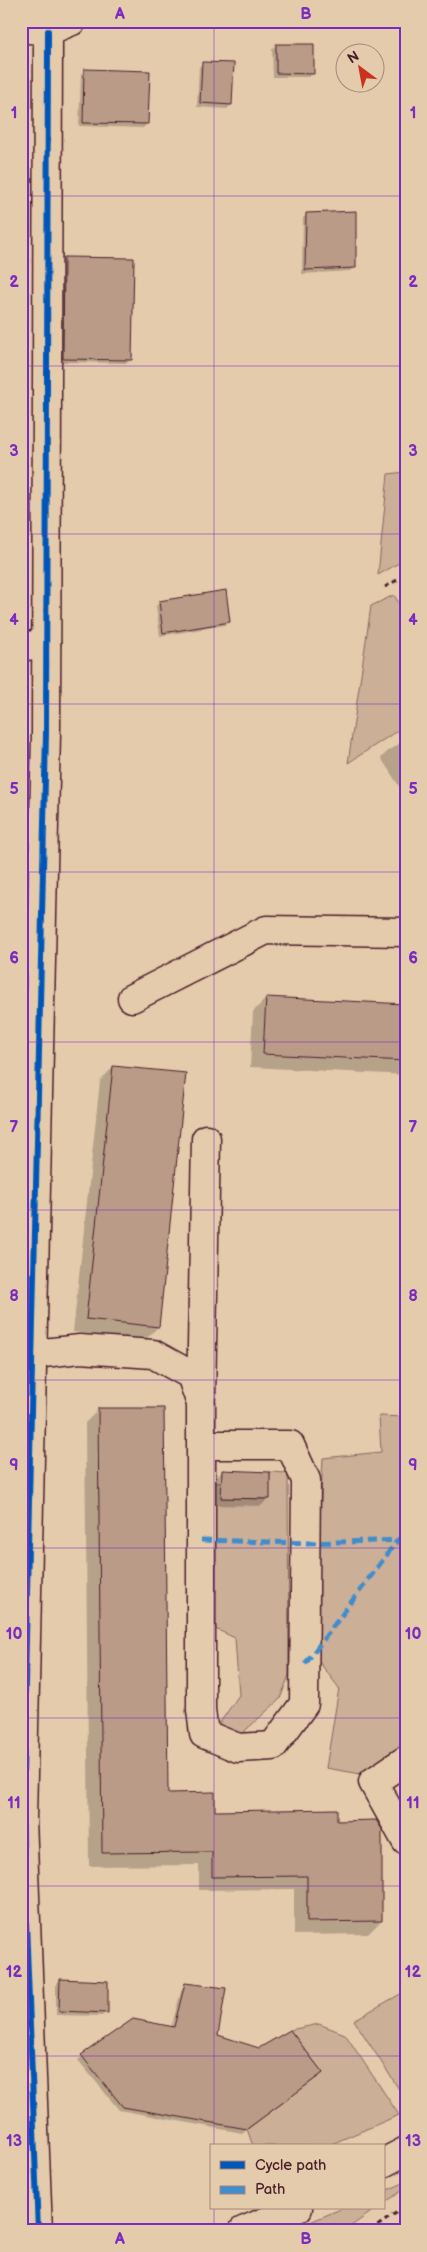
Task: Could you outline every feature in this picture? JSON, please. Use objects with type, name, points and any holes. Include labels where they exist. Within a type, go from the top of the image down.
[{"type":"street","points":[[21,28],[60,26],[34,645],[34,1354],[22,1819],[38,2231]]},
{"type":"street","points":[[132,998],[266,930],[406,932]]},
{"type":"street","points":[[201,1445],[290,1445],[306,1480],[304,1704],[273,1746],[238,1748],[204,1734],[201,1710],[201,1445],[201,1404],[206,1139]]},
{"type":"street","points":[[34,1354],[80,1349],[153,1354],[191,1375],[201,1404]]},
{"type":"street","points":[[406,1760],[373,1782],[406,1841]]},
{"type":"street","points":[[384,2163],[406,2152]]},
{"type":"street","points":[[243,2231],[293,2210]]},
{"type":"path","points":[[385,588],[406,574]]},
{"type":"path","points":[[370,2231],[406,2206]]},
{"type":"shaded area","points":[[406,472],[406,559],[378,575],[388,474]]},
{"type":"shaded area","points":[[394,595],[406,615],[406,725],[348,763],[371,606]]},
{"type":"shaded area","points":[[379,1416],[406,1417],[406,1742],[367,1775],[326,1768],[339,1688],[313,1654],[323,1458],[381,1452]]},
{"type":"shaded area","points":[[270,1472],[288,1473],[289,1675],[280,1699],[237,1738],[219,1724],[239,1695],[235,1638],[209,1626],[210,1485],[221,1482],[222,1498],[269,1499]]},
{"type":"shaded area","points":[[404,1992],[406,1999],[406,2100],[354,2020]]},
{"type":"shaded area","points":[[319,2024],[345,2034],[399,2115],[332,2144],[252,2144],[247,2129],[323,2073],[290,2030]]},
{"type":"shaded area","points":[[406,2182],[406,2188],[384,2203],[384,2192]]},
{"type":"shaded area","points":[[338,2210],[374,2210],[344,2231],[289,2231]]},
{"type":"building","points":[[276,44],[314,44],[314,74],[276,73]]},
{"type":"building","points":[[202,62],[234,63],[232,105],[200,103]]},
{"type":"building","points":[[84,69],[150,71],[148,124],[83,123]]},
{"type":"building","points":[[356,211],[356,268],[305,270],[306,213]]},
{"type":"building","points":[[64,257],[134,258],[132,360],[63,359]]},
{"type":"building","points":[[226,590],[230,622],[163,633],[159,601]]},
{"type":"building","points":[[266,997],[406,1004],[406,1061],[263,1054]]},
{"type":"building","points":[[113,1066],[186,1073],[159,1327],[86,1319]]},
{"type":"building","points":[[98,1408],[164,1408],[168,1793],[215,1792],[215,1811],[337,1809],[337,1821],[376,1820],[382,1829],[382,1921],[307,1922],[307,1876],[212,1877],[212,1852],[102,1853]]},
{"type":"building","points":[[222,1470],[270,1472],[270,1499],[221,1498]]},
{"type":"building","points":[[60,1979],[108,1981],[108,2013],[59,2011]]},
{"type":"building","points":[[185,1983],[226,1988],[218,2035],[259,2048],[290,2030],[323,2073],[247,2129],[123,2107],[81,2055],[133,2019],[174,2027]]},
{"type":"marked path","points":[[305,1664],[397,1541],[406,1534]]},
{"type":"marked path","points":[[201,1540],[306,1543],[406,1540]]},
{"type":"cycle path","points":[[38,2231],[22,1819],[46,733],[48,31]]}]
